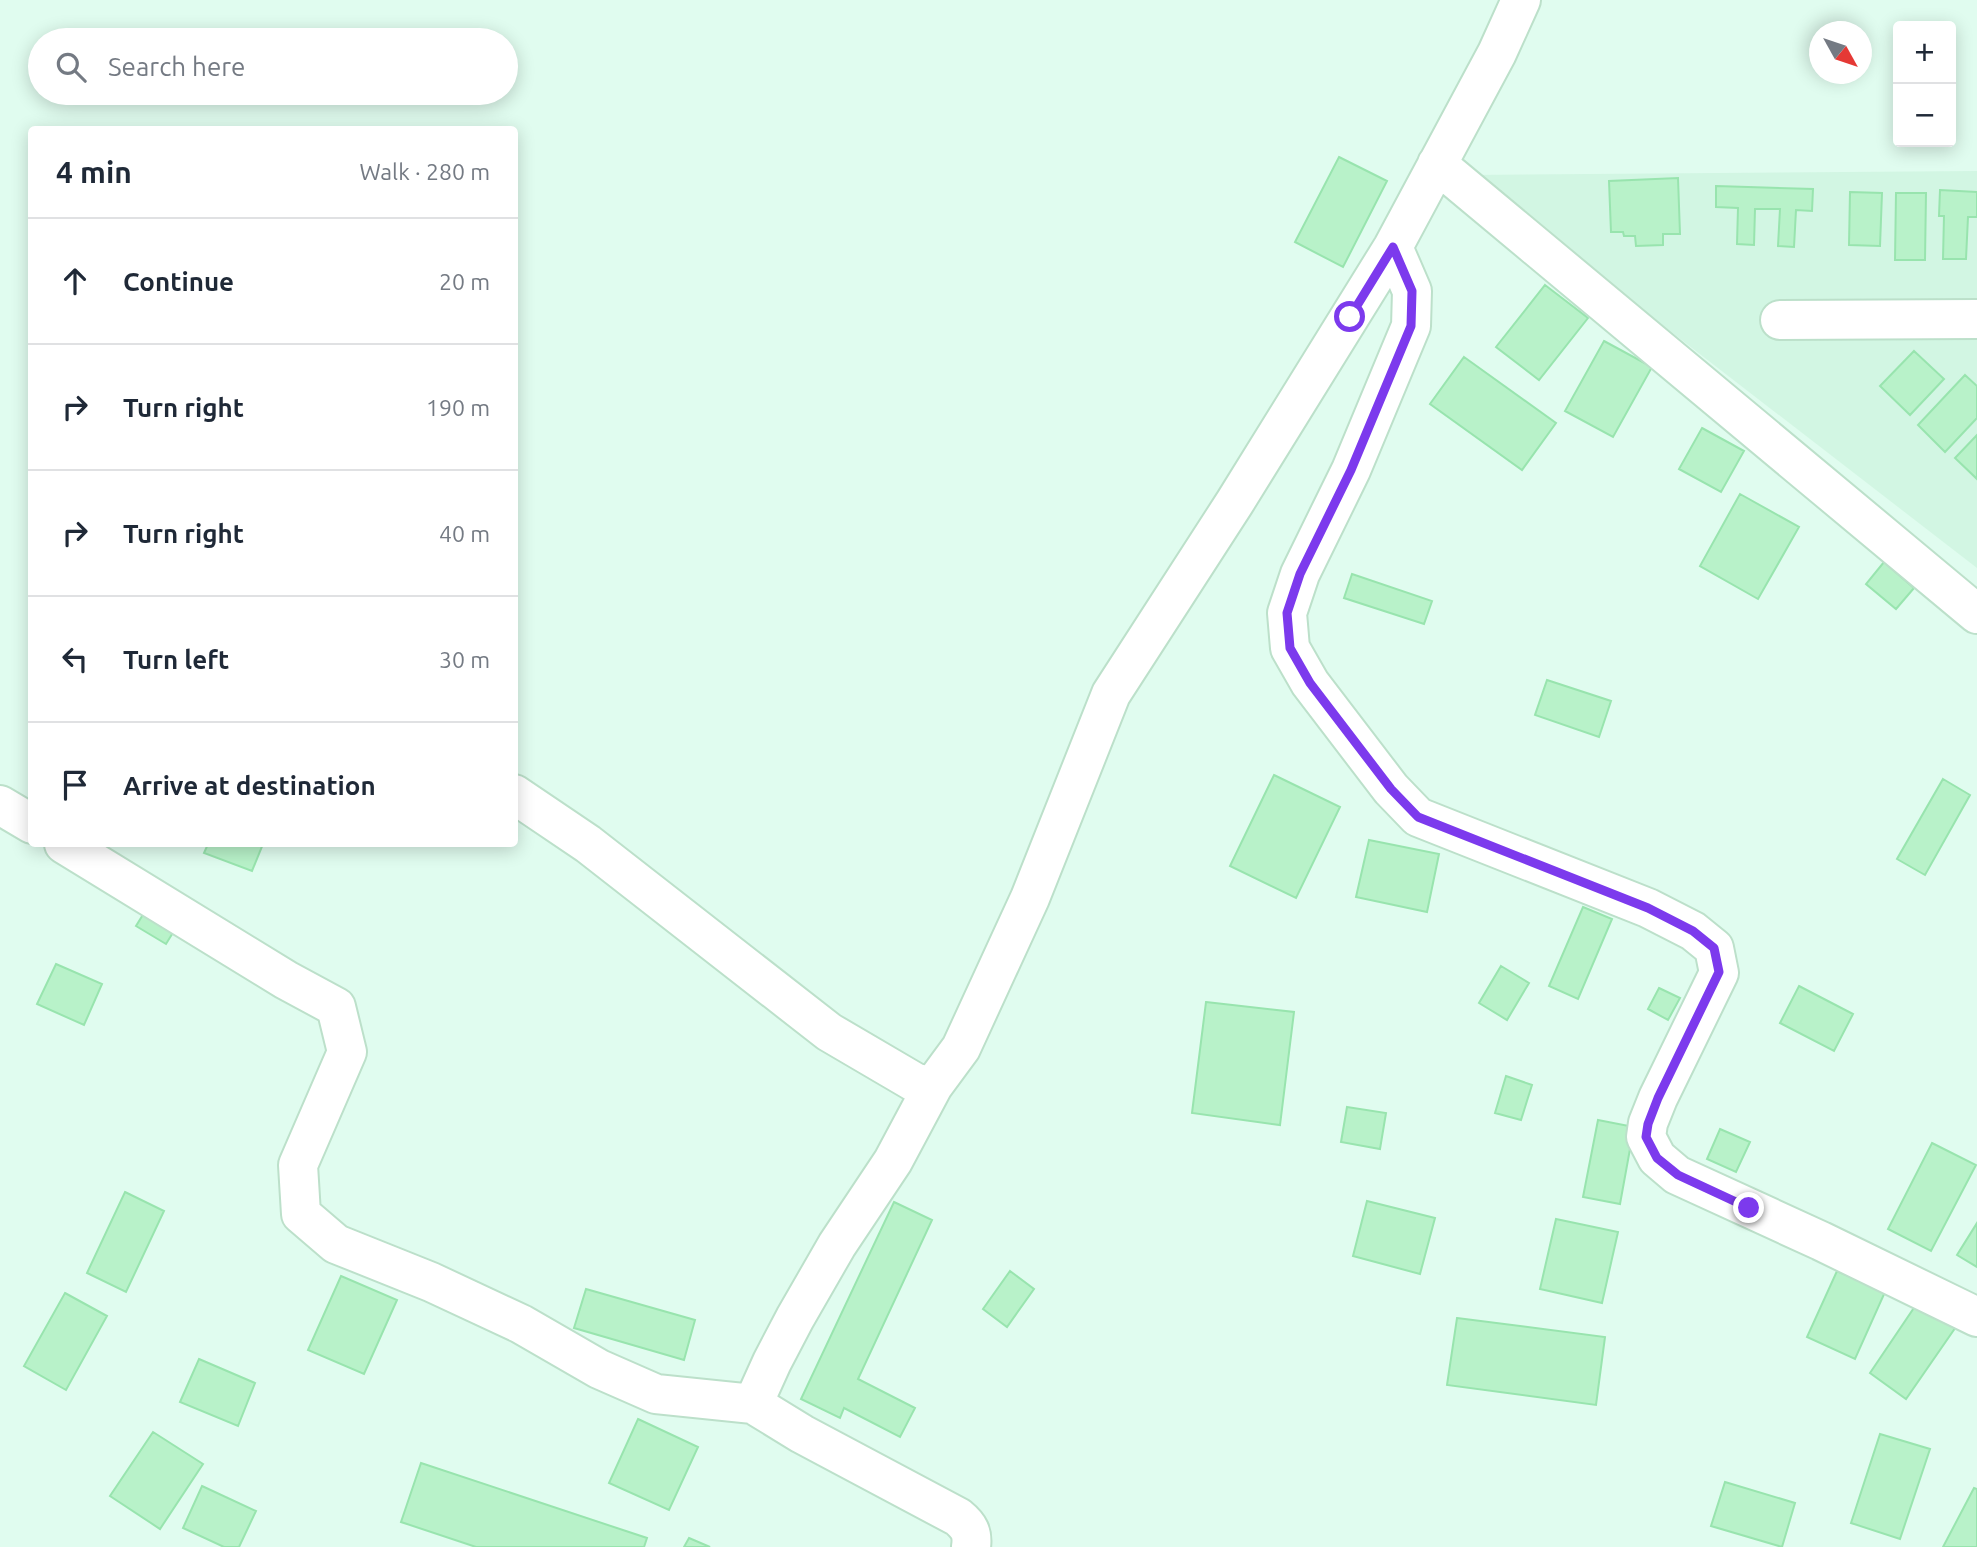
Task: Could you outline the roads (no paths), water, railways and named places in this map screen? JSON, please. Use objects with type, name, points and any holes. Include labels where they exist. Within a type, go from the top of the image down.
[{"type":"street","points":[[753,1404],[795,1318],[837,1245],[893,1161],[933,1086],[961,1048],[1030,898],[1111,694],[1235,502],[1393,247],[1497,53],[1521,0]]},
{"type":"street","points":[[1437,164],[1977,614]]},
{"type":"street","points":[[1393,247],[1412,291],[1411,326],[1351,470],[1300,574],[1287,613],[1290,648],[1310,683],[1391,789],[1418,817],[1648,908],[1693,931],[1714,948],[1719,972],[1648,1124],[1646,1137],[1657,1158],[1678,1175],[1977,1317]]},
{"type":"street","points":[[1780,320],[1961,319],[1977,346]]},
{"type":"street","points":[[518,797],[589,844],[829,1032],[916,1083],[933,1086]]},
{"type":"street","points":[[0,805],[28,822]]},
{"type":"street","points":[[69,847],[286,980],[336,1007],[347,1052],[298,1165],[300,1214],[336,1244],[431,1282],[521,1324],[599,1368],[656,1394],[753,1404],[802,1434],[958,1517],[967,1524],[972,1536],[971,1547]]}]
